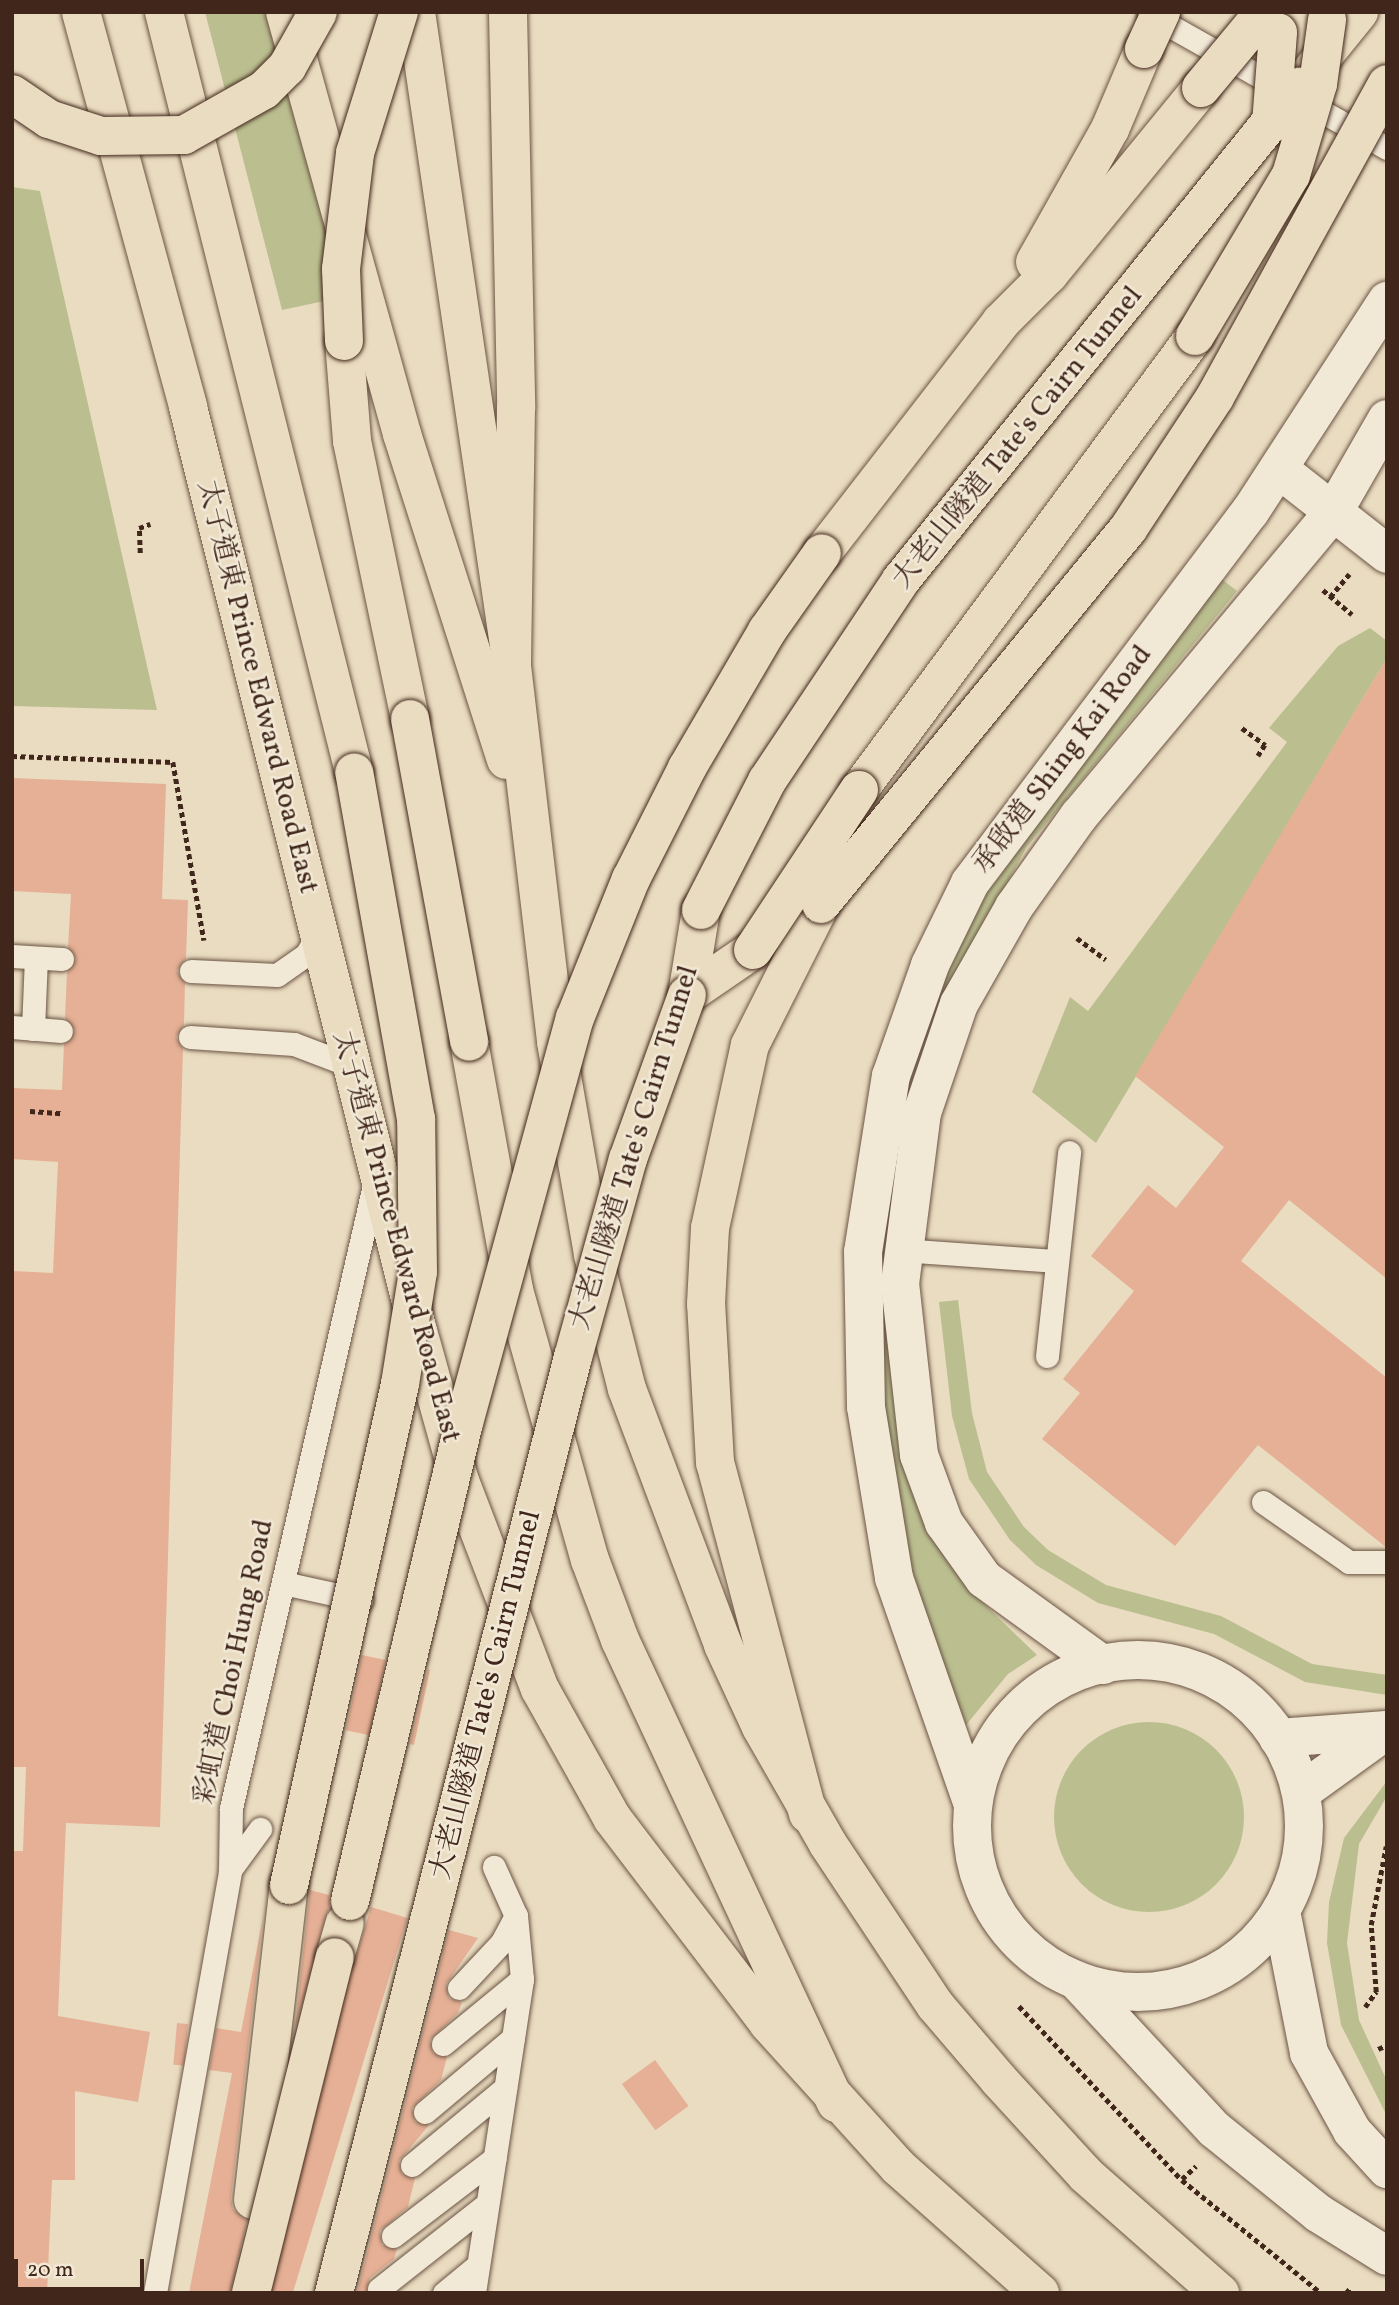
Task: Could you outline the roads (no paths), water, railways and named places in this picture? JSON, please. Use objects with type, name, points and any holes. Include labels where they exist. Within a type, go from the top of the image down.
[{"type":"main road","name":"太子道東 Prince Edward Road East","points":[[82,12],[188,407],[349,1065],[460,1481],[540,1689],[612,1818],[836,2103],[975,2241],[1040,2293]]},
{"type":"main road","points":[[164,12],[208,176],[354,772],[418,1147],[418,1272],[400,1384],[279,1938],[249,2293]]},
{"type":"main road","points":[[285,12],[402,434],[531,835]]},
{"type":"main road","points":[[12,94],[49,119],[101,136],[184,135],[264,90],[287,67],[318,12]]},
{"type":"main road","points":[[399,12],[355,152],[341,269],[352,441],[469,1042],[513,1290],[590,1560],[620,1640],[836,2103]]},
{"type":"main road","points":[[416,12],[512,666],[567,1113],[593,1255],[627,1389],[723,1645],[808,1814],[935,2004],[991,2070],[1086,2175],[1220,2293]]},
{"type":"main road","points":[[508,12],[516,408],[512,666]]},
{"type":"main road","points":[[1001,322],[1110,129],[1161,12]]},
{"type":"main road","points":[[249,2293],[347,1912],[464,1423],[561,1065],[598,957],[652,835],[767,631],[855,505],[1001,322],[1049,274],[1264,12]]},
{"type":"main road","points":[[1195,336],[1259,180],[1276,95],[1275,12]]},
{"type":"main road","points":[[687,995],[753,950],[953,658],[1195,336],[1291,175],[1318,84],[1328,12]]},
{"type":"main road","name":"大老山隧道 Tate's Cairn Tunnel","points":[[334,2293],[573,1357],[628,1159],[687,995],[701,910],[767,781],[849,653],[956,507],[1135,296],[1359,12]]},
{"type":"main road","points":[[808,1814],[715,1463],[706,1304],[710,1228],[750,1045],[821,904],[1128,529],[1215,397],[1387,84]]},
{"type":"main road","name":"承啟道 Shing Kai Road","points":[[972,1802],[908,1625],[873,1467],[861,1302],[876,1140],[907,1024],[970,883],[1280,470],[1387,302]]},
{"type":"main road","name":"承啟道 Shing Kai Road","points":[[1103,1665],[1010,1603],[944,1523],[919,1455],[908,1399],[902,1250],[922,1113],[959,1004],[985,954],[1079,816],[1334,511],[1387,419]]},
{"type":"main road","points":[[1280,470],[1387,554]]},
{"type":"main road","points":[[1137,1660],[1203,1672],[1259,1711],[1278,1738],[1301,1792],[1300,1860],[1281,1911],[1251,1948],[1202,1979],[1168,1990],[1121,1991],[1076,1980],[1037,1958],[1000,1917],[973,1846],[972,1802],[983,1763],[1012,1718],[1065,1677],[1103,1665],[1137,1660]]},
{"type":"main road","points":[[1278,1738],[1387,1730],[1301,1792]]},
{"type":"main road","points":[[1281,1911],[1309,2053],[1352,2131],[1387,2169]]},
{"type":"main road","points":[[1076,1980],[1214,2129],[1318,2213],[1387,2256]]},
{"type":"lane","points":[[1145,12],[1387,148]]},
{"type":"lane","points":[[191,971],[277,975],[306,955],[318,934]]},
{"type":"lane","points":[[12,956],[62,959]]},
{"type":"lane","points":[[36,958],[22,1028],[61,1031]]},
{"type":"lane","points":[[190,1037],[294,1044],[349,1065]]},
{"type":"lane","points":[[1046,1356],[1069,1152]]},
{"type":"lane","name":"彩虹道 Choi Hung Road","points":[[155,2293],[230,1870],[231,1808],[377,1173]]},
{"type":"lane","points":[[902,1250],[1057,1261]]},
{"type":"lane","points":[[1263,1502],[1349,1562],[1387,1562]]},
{"type":"lane","points":[[282,1583],[361,1600]]},
{"type":"lane","points":[[230,1870],[260,1829]]},
{"type":"lane","points":[[474,2293],[522,1979],[516,1916],[494,1867]]},
{"type":"lane","points":[[459,1988],[502,1942],[516,1916]]},
{"type":"lane","points":[[443,2044],[522,1979]]},
{"type":"lane","points":[[425,2112],[513,2038]]},
{"type":"lane","points":[[412,2165],[505,2088]]},
{"type":"lane","points":[[393,2236],[495,2158]]},
{"type":"lane","points":[[379,2289],[487,2204]]},
{"type":"lane","points":[[443,2293],[478,2264]]}]
